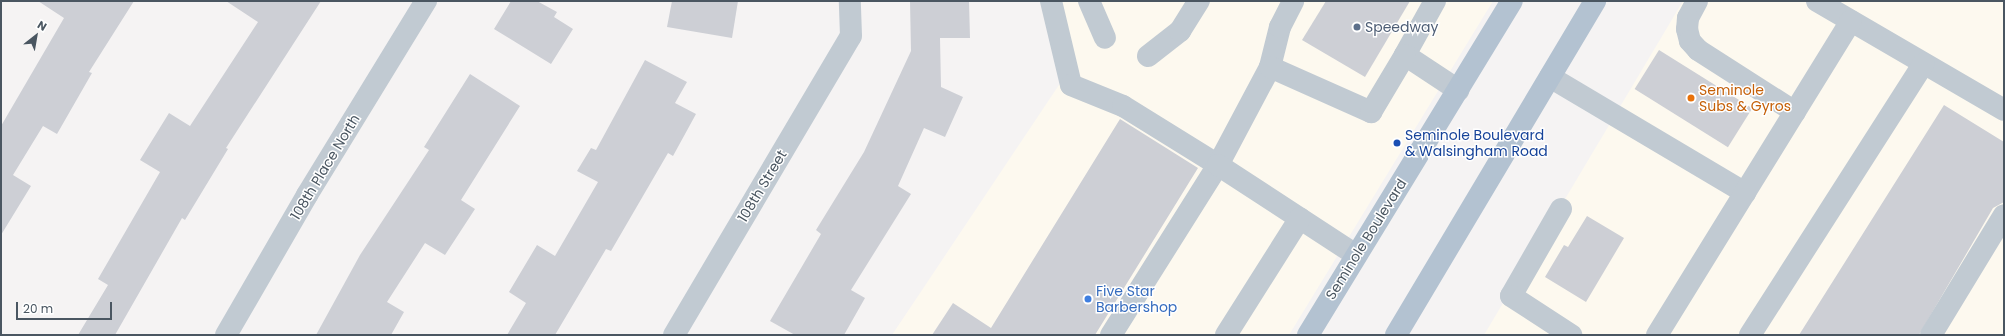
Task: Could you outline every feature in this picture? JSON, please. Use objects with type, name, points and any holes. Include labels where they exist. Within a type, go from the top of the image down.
[{"type":"main road","name":"Seminole Boulevard","points":[[1308,335],[1512,1]]},
{"type":"main road","points":[[1396,335],[1595,1]]},
{"type":"street","name":"108th Place North","points":[[226,335],[308,195],[426,1]]},
{"type":"street","name":"108th Street","points":[[674,335],[851,36],[850,1]]},
{"type":"street","points":[[1051,1],[1071,85],[1123,106],[1218,165],[1356,255]]},
{"type":"street","points":[[1090,1],[1105,38]]},
{"type":"street","points":[[1148,56],[1180,31],[1199,1]]},
{"type":"street","points":[[1111,335],[1218,165],[1270,67],[1280,27],[1293,1]]},
{"type":"street","points":[[1270,67],[1370,112],[1405,55],[1435,1]]},
{"type":"street","points":[[1697,1],[1688,18],[1687,29],[1690,41],[1698,50],[1795,112]]},
{"type":"street","points":[[1816,1],[2004,110]]},
{"type":"street","points":[[1657,335],[1851,22]]},
{"type":"street","points":[[1405,55],[1458,90]]},
{"type":"street","points":[[1750,335],[1923,64]]},
{"type":"street","points":[[1550,77],[1745,193]]},
{"type":"street","points":[[1562,209],[1511,296],[1571,335]]},
{"type":"street","points":[[1931,335],[2004,215]]},
{"type":"street","points":[[1226,335],[1300,218]]},
{"type":"shaded area","points":[[1050,1],[1493,1],[1289,335],[892,335],[1069,70]]},
{"type":"shaded area","points":[[1683,1],[2004,1],[2004,335],[1484,335]]},
{"type":"building","points":[[38,1],[134,1],[89,72],[92,73],[57,134],[43,126],[13,175],[31,186],[1,235],[1,126],[64,18]]},
{"type":"building","points":[[226,1],[321,1],[226,148],[228,149],[185,220],[182,218],[115,335],[78,335],[108,285],[98,279],[160,172],[140,160],[169,113],[190,126],[258,22]]},
{"type":"building","points":[[511,1],[537,1],[557,12],[554,17],[573,29],[551,64],[494,29]]},
{"type":"building","points":[[672,1],[738,1],[732,38],[667,27]]},
{"type":"building","points":[[910,1],[969,1],[970,38],[940,38],[941,87],[963,97],[945,137],[924,128],[898,186],[911,194],[851,290],[865,298],[844,335],[795,335],[770,321],[821,234],[816,230],[864,152],[911,51]]},
{"type":"building","points":[[1326,1],[1410,1],[1365,77],[1302,40]]},
{"type":"building","points":[[1659,50],[1752,108],[1728,147],[1635,89]]},
{"type":"building","points":[[645,60],[687,82],[675,103],[696,114],[673,156],[668,153],[611,251],[606,249],[555,335],[507,335],[526,303],[509,292],[537,245],[555,256],[598,182],[577,171],[591,148],[596,150]]},
{"type":"building","points":[[470,74],[520,106],[461,200],[475,209],[445,255],[425,243],[387,302],[404,312],[391,335],[316,335],[360,255],[429,150],[424,147]]},
{"type":"building","points":[[1944,105],[2004,142],[2004,202],[1993,208],[1919,335],[1799,335]]},
{"type":"building","points":[[1120,119],[1198,168],[1095,335],[932,335],[953,303],[991,328]]},
{"type":"building","points":[[1587,216],[1624,238],[1586,302],[1545,277],[1564,245],[1568,247]]},
{"type":"place","name":"Speedway","points":[[1357,27]]},
{"type":"place","name":"Seminole Subs & Gyros","points":[[1691,98]]},
{"type":"place","name":"Seminole Boulevard & Walsingham Road","points":[[1397,143]]},
{"type":"place","name":"Five Star Barbershop","points":[[1088,299]]}]
